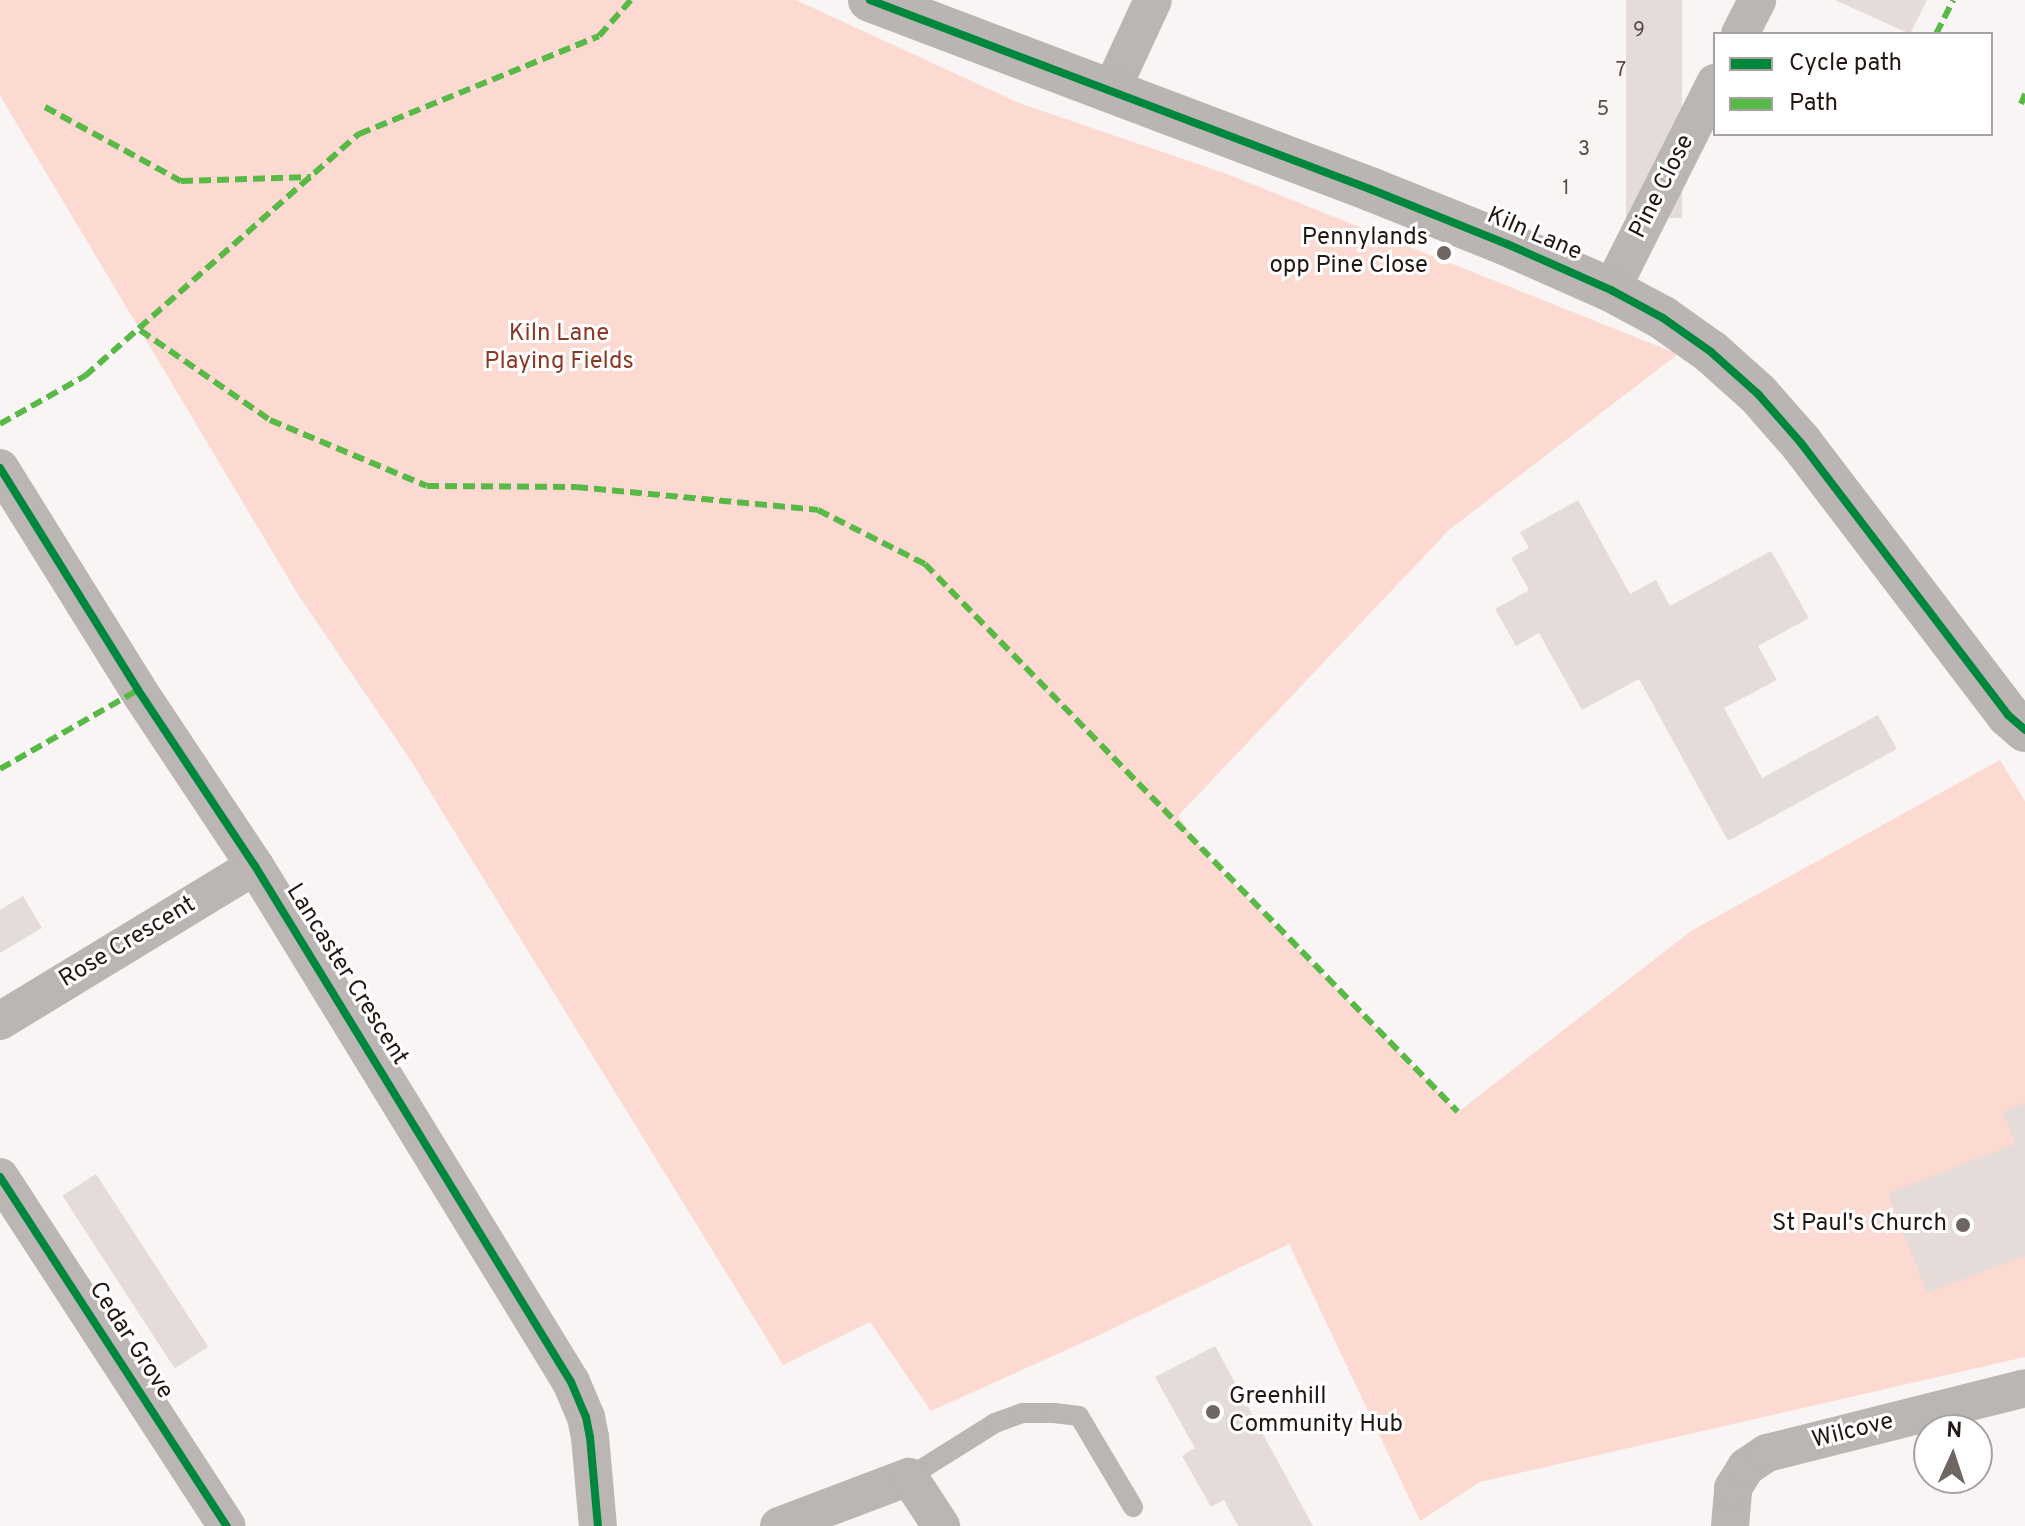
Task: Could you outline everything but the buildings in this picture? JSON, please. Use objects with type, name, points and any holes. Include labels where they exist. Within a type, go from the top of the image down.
[{"type":"street","name":"Kiln Lane","points":[[870,0],[1370,189],[1611,290],[1663,318],[1711,352],[1758,394],[1852,507],[2008,715],[2025,730]]},
{"type":"street","points":[[1110,93],[1153,0]]},
{"type":"street","points":[[1741,32],[1757,0]]},
{"type":"street","name":"Pine Close","points":[[1611,290],[1713,87]]},
{"type":"street","name":"Lancaster Crescent","points":[[4,482],[255,866],[580,1400],[590,1437],[598,1526]]},
{"type":"street","name":"Rose Crescent","points":[[0,1021],[255,866]]},
{"type":"street","name":"Cedar Grove","points":[[0,1177],[227,1526]]},
{"type":"street","name":"Wilcove","points":[[1730,1526],[1733,1488],[1746,1467],[1767,1453],[2025,1388]]},
{"type":"street","points":[[779,1526],[909,1477],[941,1526]]},
{"type":"lane","points":[[909,1477],[995,1423],[1022,1413],[1079,1416],[1133,1507]]},
{"type":"green space","name":"Kiln Lane Playing Fields","points":[[0,0],[796,0],[1019,103],[1227,174],[1678,354],[1449,530],[1178,816],[1212,862],[1458,1112],[1691,931],[2000,760],[2025,801],[2025,1357],[1480,1482],[1420,1521],[1289,1244],[931,1411],[870,1322],[783,1365],[411,761],[297,593],[5,104],[0,95]]},
{"type":"marked path","points":[[0,424],[85,376],[359,134],[599,36],[631,0]]},
{"type":"marked path","points":[[1937,32],[1953,0]]},
{"type":"marked path","points":[[2021,104],[2025,94]]},
{"type":"marked path","points":[[45,107],[181,181],[311,177]]},
{"type":"marked path","points":[[140,330],[270,420],[427,486],[576,487],[818,510],[925,564],[1458,1112]]},
{"type":"marked path","points":[[0,769],[138,690]]},
{"type":"cycle path","points":[[870,0],[1370,189],[1507,244],[1611,290],[1663,318],[1711,352],[1758,394],[1801,443],[2008,715],[2025,730]]},
{"type":"cycle path","points":[[0,468],[138,690],[255,866],[571,1382],[586,1417],[590,1437],[598,1526]]},
{"type":"cycle path","points":[[0,1177],[227,1526]]},
{"type":"place","name":"Pennylands opp Pine Close","points":[[1444,253]]},
{"type":"place","name":"St Paul's Church","points":[[1963,1225]]},
{"type":"place","name":"Greenhill Community Hub","points":[[1213,1412]]}]
